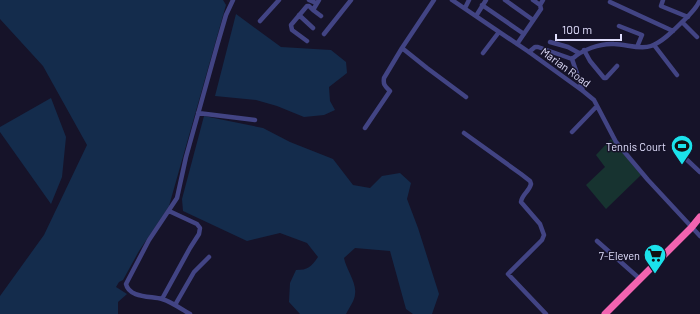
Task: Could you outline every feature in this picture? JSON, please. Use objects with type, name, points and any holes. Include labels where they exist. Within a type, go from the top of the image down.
[{"type":"highway","points":[[605,314],[691,228],[700,217]]},
{"type":"street","points":[[190,314],[162,299],[136,294],[129,290],[126,282],[149,240],[177,198],[198,113],[226,15],[234,0]]},
{"type":"street","points":[[260,21],[279,0]]},
{"type":"street","points":[[309,0],[318,1],[313,10]]},
{"type":"street","points":[[324,34],[351,0]]},
{"type":"street","points":[[365,128],[390,91],[384,86],[384,78],[434,0]]},
{"type":"street","name":"Marian Road","points":[[452,0],[529,52],[594,100],[616,142],[648,180],[700,236]]},
{"type":"street","points":[[465,8],[469,0]]},
{"type":"street","points":[[476,16],[486,0]]},
{"type":"street","points":[[505,0],[533,20]]},
{"type":"street","points":[[533,0],[540,5]]},
{"type":"street","points":[[517,44],[541,10],[540,5],[543,0]]},
{"type":"street","points":[[663,0],[661,6],[688,17]]},
{"type":"street","points":[[610,2],[673,31]]},
{"type":"street","points":[[572,59],[582,52],[613,43],[644,48],[654,45],[673,31],[688,17],[700,2]]},
{"type":"street","points":[[482,5],[524,34]]},
{"type":"street","points":[[307,41],[291,29],[292,23],[307,6],[321,16]]},
{"type":"street","points":[[299,15],[313,28]]},
{"type":"street","points":[[682,22],[697,37]]},
{"type":"street","points":[[619,26],[642,35],[637,47]]},
{"type":"street","points":[[483,53],[499,32]]},
{"type":"street","points":[[550,42],[582,52],[604,78],[606,78],[617,66]]},
{"type":"street","points":[[654,45],[677,76]]},
{"type":"street","points":[[529,52],[535,47],[538,47],[572,59]]},
{"type":"street","points":[[402,48],[426,68],[466,97]]},
{"type":"street","points":[[572,59],[583,91]]},
{"type":"street","points":[[572,132],[597,106]]},
{"type":"street","points":[[198,113],[255,120]]},
{"type":"street","points":[[464,133],[525,177],[531,184],[530,188],[521,197],[521,202],[540,224],[544,235],[542,240],[508,274],[546,314]]},
{"type":"street","points":[[685,158],[700,172]]},
{"type":"street","points":[[162,299],[199,234],[200,228],[197,224],[169,211]]},
{"type":"street","points":[[598,241],[640,279]]},
{"type":"street","points":[[175,305],[194,272],[209,257]]},
{"type":"green space","points":[[611,139],[641,175],[606,209],[586,185],[605,167],[596,155]]},
{"type":"water","points":[[0,0],[223,0],[226,5],[169,206],[139,251],[123,280],[119,282],[116,287],[127,294],[118,302],[118,314],[0,314],[0,296],[44,235],[87,145],[43,66],[0,19]]},
{"type":"water","points":[[236,14],[281,47],[331,50],[346,62],[347,73],[329,87],[330,101],[335,110],[324,115],[304,117],[277,106],[256,100],[215,96]]},
{"type":"water","points":[[51,98],[66,137],[62,177],[51,204],[0,132],[0,127]]},
{"type":"water","points":[[204,116],[263,128],[290,142],[333,159],[353,185],[370,188],[382,176],[400,173],[411,183],[407,199],[439,294],[432,314],[413,314],[406,309],[390,251],[355,248],[344,258],[355,290],[354,299],[346,314],[300,314],[289,302],[290,283],[296,270],[309,267],[318,257],[307,243],[280,233],[247,241],[183,211],[182,199]]},
{"type":"place","name":"Tennis Court","points":[[682,166]]},
{"type":"place","name":"7-Eleven","points":[[655,274]]}]
